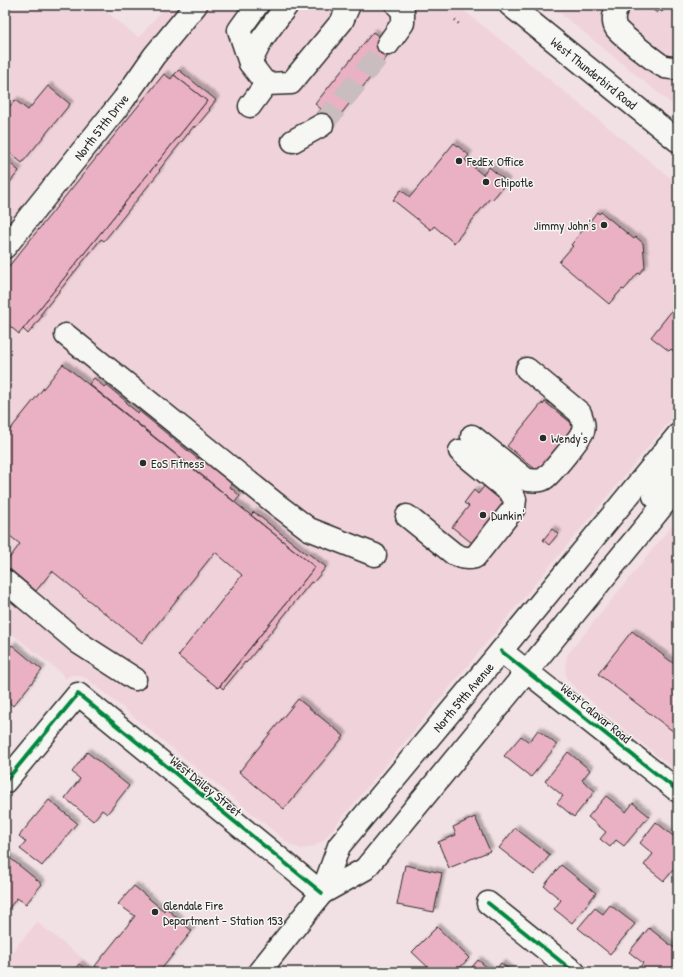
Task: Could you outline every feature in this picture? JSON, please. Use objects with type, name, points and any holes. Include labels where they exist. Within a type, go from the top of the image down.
[{"type":"main road","name":"North 57th Drive","points":[[5,247],[124,99],[154,56],[196,5]]},
{"type":"main road","points":[[257,5],[239,30],[250,63],[266,84]]},
{"type":"main road","points":[[250,63],[262,39],[287,5]]},
{"type":"main road","points":[[266,84],[290,83],[342,21],[349,5]]},
{"type":"main road","points":[[388,44],[403,23],[403,11],[398,5]]},
{"type":"main road","name":"West Thunderbird Road","points":[[510,5],[678,141]]},
{"type":"main road","points":[[619,5],[614,21],[616,28],[664,67],[677,68]]},
{"type":"main road","points":[[250,106],[266,84]]},
{"type":"main road","points":[[293,140],[322,125]]},
{"type":"main road","points":[[66,335],[308,529],[375,555]]},
{"type":"main road","points":[[407,516],[454,554],[461,558],[469,558],[478,553],[514,508],[515,499],[466,444],[527,480],[545,478],[556,467],[583,432],[584,422],[580,413],[527,369]]},
{"type":"main road","points":[[639,534],[648,505],[672,474],[675,465],[673,441]]},
{"type":"main road","name":"North 59th Avenue","points":[[259,972],[322,893],[339,846],[673,441]]},
{"type":"main road","name":"North 59th Avenue","points":[[322,893],[364,869],[678,487]]},
{"type":"main road","points":[[5,580],[79,642],[135,679]]},
{"type":"main road","name":"West Calavar Road","points":[[501,651],[678,791]]},
{"type":"main road","name":"West Dailey Street","points":[[5,782],[78,694],[322,893]]},
{"type":"main road","points":[[488,903],[574,972]]},
{"type":"path","points":[[455,20],[460,25]]},
{"type":"shaded area","points":[[5,5],[98,5],[139,38],[166,5],[455,5],[496,36],[678,184],[678,411],[323,841],[313,847],[301,849],[292,846],[86,678],[71,675],[65,679],[61,673],[5,628]]},
{"type":"shaded area","points":[[550,5],[678,5],[678,109]]},
{"type":"shaded area","points":[[678,518],[678,772],[573,686],[566,678],[565,668],[567,655]]},
{"type":"shaded area","points":[[37,922],[100,972],[5,972],[5,960]]},
{"type":"building","points":[[647,5],[668,5],[662,12],[659,10],[657,13]]},
{"type":"building","points":[[373,32],[394,48],[328,130],[314,118],[321,109],[315,104]]},
{"type":"building","points":[[179,70],[216,100],[209,109],[210,110],[195,128],[194,126],[104,241],[101,239],[40,315],[42,316],[28,334],[23,329],[207,101],[174,75]]},
{"type":"building","points":[[164,74],[171,79],[174,75],[207,101],[19,334],[5,322],[5,271]]},
{"type":"building","points":[[48,86],[70,104],[22,163],[5,149],[5,112],[15,100],[28,110]]},
{"type":"building","points":[[454,143],[469,155],[465,160],[483,175],[489,167],[507,182],[492,200],[490,198],[454,243],[434,226],[431,230],[393,200],[401,190],[410,197]]},
{"type":"building","points":[[5,159],[19,171],[5,188]]},
{"type":"building","points":[[597,212],[599,214],[601,212],[634,239],[636,237],[643,243],[645,267],[609,304],[559,262],[573,246],[571,245]]},
{"type":"building","points":[[678,303],[678,355],[671,349],[669,351],[651,337]]},
{"type":"building","points":[[63,364],[315,567],[218,688],[178,656],[242,575],[215,552],[142,643],[52,571],[36,591],[5,565],[20,544],[5,532],[5,436]]},
{"type":"building","points":[[94,378],[104,387],[106,385],[138,413],[139,411],[198,459],[200,457],[232,484],[230,487],[240,496],[235,502],[89,384]]},
{"type":"building","name":"Wendy's","points":[[545,402],[579,429],[540,473],[507,446],[542,403],[543,405]]},
{"type":"building","name":"Dunkin'","points":[[485,485],[511,506],[477,547],[452,527],[469,506],[464,503],[474,490],[478,494]]},
{"type":"building","points":[[254,512],[308,555],[309,554],[326,567],[313,583],[311,582],[246,663],[245,662],[223,689],[220,686],[315,567],[251,515]]},
{"type":"building","points":[[552,529],[558,534],[549,545],[543,540]]},
{"type":"building","points":[[632,631],[678,667],[678,735],[598,674]]},
{"type":"building","points":[[12,645],[42,670],[13,706],[5,699],[5,654]]},
{"type":"building","points":[[298,699],[344,736],[284,809],[239,772]]},
{"type":"building","points":[[538,730],[557,745],[531,777],[504,756],[521,736],[529,742]]},
{"type":"building","points":[[87,752],[129,786],[107,814],[102,810],[93,821],[65,798],[80,779],[72,772]]},
{"type":"building","points":[[568,752],[590,770],[582,780],[595,791],[574,817],[557,803],[563,796],[545,781]]},
{"type":"building","points":[[606,796],[626,812],[633,803],[649,816],[624,846],[616,840],[610,847],[600,839],[606,832],[588,817]]},
{"type":"building","points":[[49,800],[77,823],[42,866],[20,849],[26,842],[19,836]]},
{"type":"building","points":[[475,817],[490,851],[449,868],[438,842],[456,835],[453,827]]},
{"type":"building","points":[[656,822],[678,840],[678,864],[664,881],[644,865],[653,854],[640,843]]},
{"type":"building","points":[[515,828],[550,855],[534,875],[499,848]]},
{"type":"building","points":[[5,854],[42,884],[26,904],[17,898],[5,913]]},
{"type":"building","points":[[405,865],[442,873],[434,912],[397,905]]},
{"type":"building","points":[[561,865],[596,893],[572,923],[554,909],[561,900],[544,886]]},
{"type":"building","name":"Glendale Fire Department - Station 153","points":[[134,886],[164,911],[166,908],[192,931],[159,972],[102,972],[95,966],[135,916],[118,904]]},
{"type":"building","points":[[610,905],[635,924],[610,954],[578,928],[595,908],[603,914]]},
{"type":"building","points":[[437,927],[469,958],[456,972],[433,972],[412,952]]},
{"type":"building","points":[[649,928],[678,951],[678,964],[671,972],[636,972],[643,963],[629,952]]},
{"type":"building","points":[[478,960],[493,972],[468,972]]},
{"type":"building","points":[[501,963],[512,972],[494,972]]},
{"type":"building","points":[[79,964],[89,972],[73,972]]},
{"type":"tunnel","points":[[322,125],[388,44]]},
{"type":"cycle path","points":[[501,651],[678,791]]},
{"type":"cycle path","points":[[5,782],[78,694],[322,893]]},
{"type":"cycle path","points":[[488,903],[574,972]]},
{"type":"place","name":"FedEx Office","points":[[459,161]]},
{"type":"place","name":"Chipotle","points":[[486,182]]},
{"type":"place","name":"Jimmy John's","points":[[604,225]]},
{"type":"place","name":"Wendy's","points":[[543,438]]},
{"type":"place","name":"EoS Fitness","points":[[143,463]]},
{"type":"place","name":"Dunkin'","points":[[483,515]]},
{"type":"place","name":"Glendale Fire Department - Station 153","points":[[155,912]]}]
